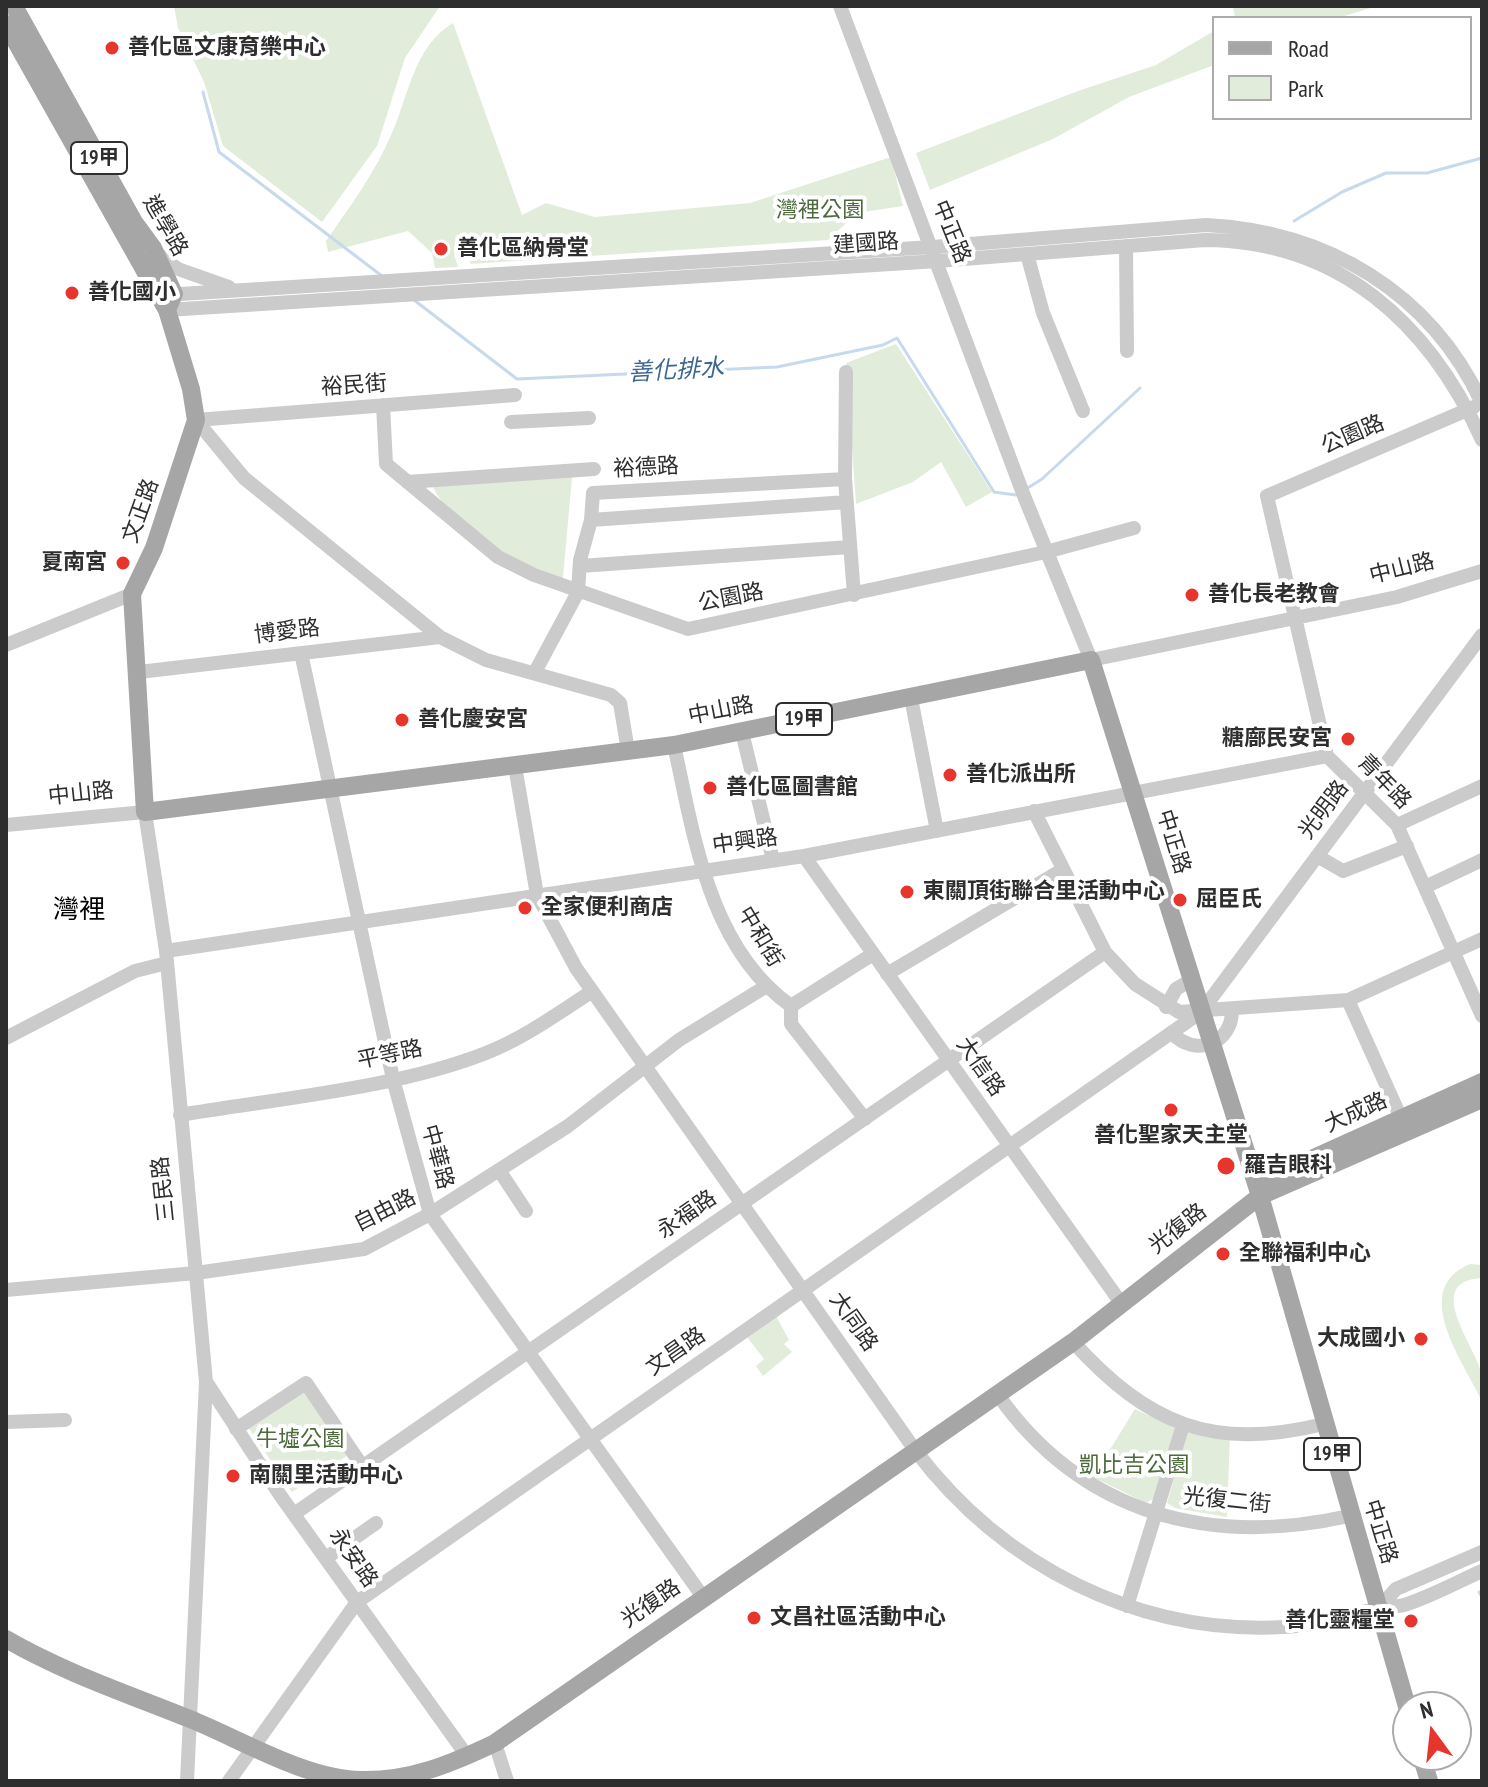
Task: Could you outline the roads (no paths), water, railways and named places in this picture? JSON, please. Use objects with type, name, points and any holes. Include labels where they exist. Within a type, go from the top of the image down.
[{"type":"main road","name":"進學路","points":[[14,6],[134,222],[153,248],[166,300]]},
{"type":"main road","name":"進學路","points":[[6,24],[166,300]]},
{"type":"main road","name":"文正路","points":[[132,594],[154,548],[196,420],[191,389],[166,300]]},
{"type":"main road","name":"三民路","points":[[132,594],[145,812]]},
{"type":"main road","name":"中山路","points":[[145,812],[674,745],[1091,660]]},
{"type":"main road","name":"中正路","points":[[1091,660],[1260,1196],[1349,1516],[1403,1691]]},
{"type":"main road","name":"大成路","points":[[1260,1196],[1404,1125],[1482,1082]]},
{"type":"main road","name":"大成路","points":[[1404,1125],[1482,1099]]},
{"type":"main road","name":"光復路","points":[[6,1639],[76,1676],[192,1720],[303,1768],[358,1780],[390,1780],[417,1774],[495,1743],[1073,1342],[1260,1196]]},
{"type":"street","name":"中正路","points":[[840,6],[1022,491],[1091,660]]},
{"type":"street","name":"建國路","points":[[166,300],[398,287],[1206,225],[1275,233],[1372,273],[1389,286],[1437,331],[1477,405],[1482,440]]},
{"type":"street","name":"建國路","points":[[166,300],[237,290],[379,281],[418,293],[938,261],[1205,240],[1272,247],[1349,279],[1394,311],[1477,405]]},
{"type":"street","points":[[1126,246],[1127,351]]},
{"type":"street","points":[[153,248],[178,269],[237,290]]},
{"type":"street","points":[[1027,254],[1043,313],[1083,411]]},
{"type":"street","points":[[846,372],[845,479],[854,595]]},
{"type":"street","name":"裕民街","points":[[196,420],[515,395]]},
{"type":"street","name":"公園路","points":[[383,405],[386,464],[498,557],[578,592],[688,629],[1046,552],[1134,528]]},
{"type":"street","name":"公園路","points":[[1298,617],[1267,496],[1477,405]]},
{"type":"street","points":[[511,422],[589,418]]},
{"type":"street","points":[[196,420],[244,478],[440,637],[486,660],[611,695],[620,703],[628,751]]},
{"type":"street","points":[[407,482],[594,469]]},
{"type":"street","name":"裕德路","points":[[535,672],[578,592],[593,493],[845,479]]},
{"type":"street","points":[[591,520],[847,502]]},
{"type":"street","points":[[580,566],[850,547]]},
{"type":"street","name":"中山路","points":[[1091,660],[1419,592],[1482,571]]},
{"type":"street","points":[[6,645],[132,594]]},
{"type":"street","name":"青年路","points":[[1298,617],[1327,756],[1397,825],[1482,1016]]},
{"type":"street","name":"光明路","points":[[1201,1012],[1482,635]]},
{"type":"street","name":"博愛路","points":[[139,672],[440,637]]},
{"type":"street","name":"中華路","points":[[301,653],[393,1079],[430,1214],[703,1597]]},
{"type":"street","points":[[911,698],[937,831]]},
{"type":"street","points":[[742,732],[773,860]]},
{"type":"street","name":"中和街","points":[[674,745],[701,871],[716,907],[765,987],[791,1006]]},
{"type":"street","name":"中興路","points":[[6,1038],[167,957],[359,922],[804,856],[1327,756]]},
{"type":"street","name":"大同路","points":[[515,766],[537,895],[591,992],[915,1450],[955,1497],[1012,1547],[1073,1585],[1127,1606],[1208,1624],[1252,1628],[1319,1623],[1403,1605],[1482,1571]]},
{"type":"street","points":[[1397,825],[1482,786]]},
{"type":"street","points":[[1034,811],[1105,952],[1119,970],[1166,1007],[1179,1012],[1348,1000],[1482,939]]},
{"type":"street","name":"中山路","points":[[6,825],[145,812]]},
{"type":"street","name":"三民路","points":[[145,812],[167,957],[206,1382],[187,1781]]},
{"type":"street","points":[[1317,856],[1343,871],[1407,846]]},
{"type":"street","name":"大信路","points":[[804,856],[1121,1303]]},
{"type":"street","points":[[1425,887],[1482,860]]},
{"type":"street","points":[[887,974],[1062,870]]},
{"type":"street","name":"永福路","points":[[294,1514],[1105,952]]},
{"type":"street","points":[[865,1119],[791,1024],[791,1006],[873,954]]},
{"type":"street","points":[[1166,1007],[1176,989],[1191,980]]},
{"type":"street","name":"自由路","points":[[6,1290],[196,1273],[364,1249],[430,1214],[568,1126],[647,1068],[679,1040],[765,987]]},
{"type":"street","name":"平等路","points":[[180,1115],[393,1079],[498,1048],[591,992]]},
{"type":"street","points":[[1348,1000],[1404,1125]]},
{"type":"street","points":[[1172,1033],[1192,1046],[1211,1044],[1228,1031],[1232,1009]]},
{"type":"street","name":"文昌路","points":[[229,1781],[357,1602],[1201,1012]]},
{"type":"street","points":[[499,1170],[526,1211]]},
{"type":"street","points":[[1073,1342],[1143,1407],[1183,1425],[1234,1435],[1261,1435],[1324,1424]]},
{"type":"street","name":"永安路","points":[[206,1382],[294,1514],[467,1756]]},
{"type":"street","points":[[236,1429],[306,1383],[362,1466]]},
{"type":"street","name":"光復二街","points":[[998,1395],[1042,1447],[1068,1469],[1123,1501],[1156,1514],[1213,1526],[1260,1529],[1293,1528],[1349,1516]]},
{"type":"street","points":[[6,1422],[65,1420]]},
{"type":"street","points":[[1127,1606],[1183,1425]]},
{"type":"street","points":[[326,1558],[376,1523]]},
{"type":"street","points":[[1379,1608],[1396,1589],[1482,1552]]},
{"type":"street","points":[[495,1743],[507,1781]]},
{"type":"waterway","name":"善化排水","points":[[203,92],[219,152],[382,276]]},
{"type":"waterway","name":"善化排水","points":[[1294,221],[1342,192],[1386,173],[1427,173],[1482,158]]},
{"type":"waterway","name":"善化排水","points":[[414,300],[517,379],[777,367],[883,345],[897,338],[994,492],[1016,495]]},
{"type":"waterway","name":"善化排水","points":[[1026,489],[1042,479],[1140,388]]},
{"type":"waterway","points":[[1479,1592],[1482,1597]]},
{"type":"place","name":"善化區文康育樂中心","points":[[112,48]]},
{"type":"place","name":"善化區納骨堂","points":[[441,249]]},
{"type":"place","name":"善化國小","points":[[72,293]]},
{"type":"place","name":"夏南宮","points":[[123,563]]},
{"type":"place","name":"善化長老教會","points":[[1192,595]]},
{"type":"place","name":"善化慶安宮","points":[[402,720]]},
{"type":"place","name":"糖廍民安宮","points":[[1348,739]]},
{"type":"place","name":"善化派出所","points":[[950,775]]},
{"type":"place","name":"善化區圖書館","points":[[710,788]]},
{"type":"place","name":"東關頂街聯合里活動中心","points":[[907,892]]},
{"type":"place","name":"屈臣氏","points":[[1180,900]]},
{"type":"place","name":"全家便利商店","points":[[525,908]]},
{"type":"place","name":"善化聖家天主堂","points":[[1171,1110]]},
{"type":"place","name":"羅吉眼科","points":[[1226,1166]]},
{"type":"place","name":"全聯福利中心","points":[[1223,1254]]},
{"type":"place","name":"大成國小","points":[[1421,1339]]},
{"type":"place","name":"南關里活動中心","points":[[233,1476]]},
{"type":"place","name":"文昌社區活動中心","points":[[754,1618]]},
{"type":"place","name":"善化靈糧堂","points":[[1411,1621]]},
{"type":"district","name":"灣裡","points":[[79,911]]},
{"type":"park label","name":"灣裡公園","points":[[820,211]]},
{"type":"park label","name":"牛墟公園","points":[[300,1440]]},
{"type":"park label","name":"凱比吉公園","points":[[1134,1466]]}]
